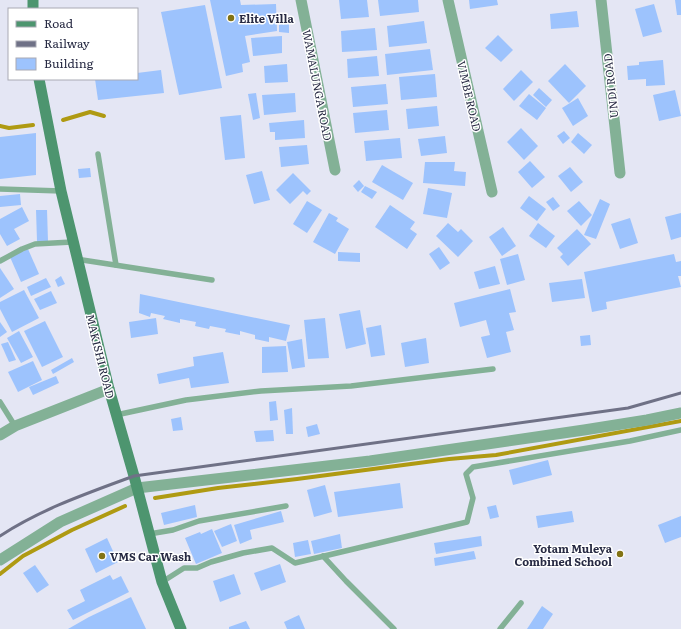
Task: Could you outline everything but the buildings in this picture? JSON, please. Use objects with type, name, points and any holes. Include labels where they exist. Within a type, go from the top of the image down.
[{"type":"main road","name":"MAKISHI ROAD","points":[[39,80],[72,242],[109,389],[162,582],[181,629]]},
{"type":"street","name":"WAMALUNGA ROAD","points":[[301,0],[336,170]]},
{"type":"street","name":"VIMBE ROAD","points":[[448,0],[492,192]]},
{"type":"street","name":"UNDI ROAD","points":[[601,0],[620,173]]},
{"type":"street","points":[[0,435],[14,426],[109,389]]},
{"type":"street","points":[[0,560],[60,522],[137,488],[370,461],[584,430],[681,413]]},
{"type":"lane","points":[[98,154],[116,265]]},
{"type":"lane","points":[[0,189],[61,191]]},
{"type":"lane","points":[[0,261],[35,244],[72,242]]},
{"type":"lane","points":[[76,259],[212,280]]},
{"type":"lane","points":[[116,415],[186,400],[262,391],[351,386],[493,369]]},
{"type":"lane","points":[[0,402],[14,426]]},
{"type":"lane","points":[[162,582],[184,568],[197,568],[211,562],[243,553],[272,548],[295,563],[467,522],[473,498],[466,474],[473,467],[630,441],[681,430]]},
{"type":"lane","points":[[149,534],[173,530],[199,521],[286,506]]},
{"type":"lane","points":[[323,556],[346,582],[394,629]]},
{"type":"lane","points":[[500,629],[521,602]]},
{"type":"waterway","points":[[63,120],[90,112],[104,116]]},
{"type":"waterway","points":[[0,126],[9,128],[33,125]]},
{"type":"waterway","points":[[155,498],[218,488],[449,459],[496,455],[681,421]]},
{"type":"waterway","points":[[0,574],[23,556],[72,530],[125,506]]},
{"type":"railway","points":[[0,536],[48,510],[82,495],[134,476],[628,408],[681,393]]},
{"type":"place","name":"Elite Villa","points":[[231,18]]},
{"type":"place","name":"Yotam Muleya Combined School","points":[[620,554]]},
{"type":"place","name":"VMS Car Wash","points":[[102,556]]}]
